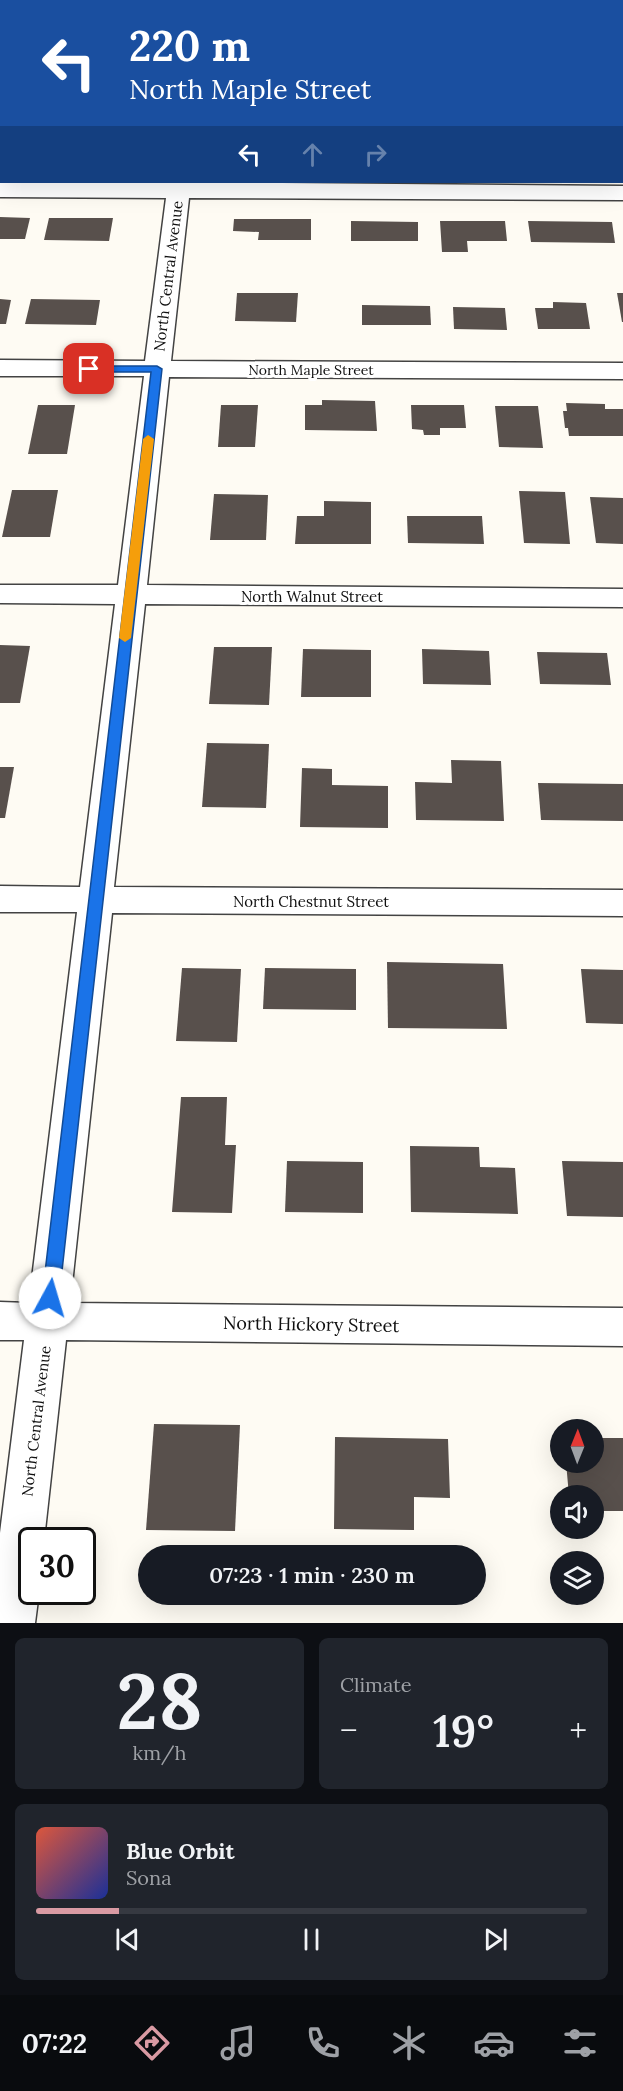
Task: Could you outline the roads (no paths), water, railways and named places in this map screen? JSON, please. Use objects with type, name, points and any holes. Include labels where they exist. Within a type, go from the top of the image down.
[{"type":"street","points":[[0,190],[179,186],[623,193]]},
{"type":"street","name":"North Central Avenue","points":[[12,1623],[179,186]]},
{"type":"street","name":"North Maple Street","points":[[0,368],[623,371]]},
{"type":"street","name":"North Walnut Street","points":[[0,594],[623,598]]},
{"type":"street","name":"North Chestnut Street","points":[[0,899],[623,903]]},
{"type":"street","name":"North Hickory Street","points":[[0,1321],[623,1327]]}]
